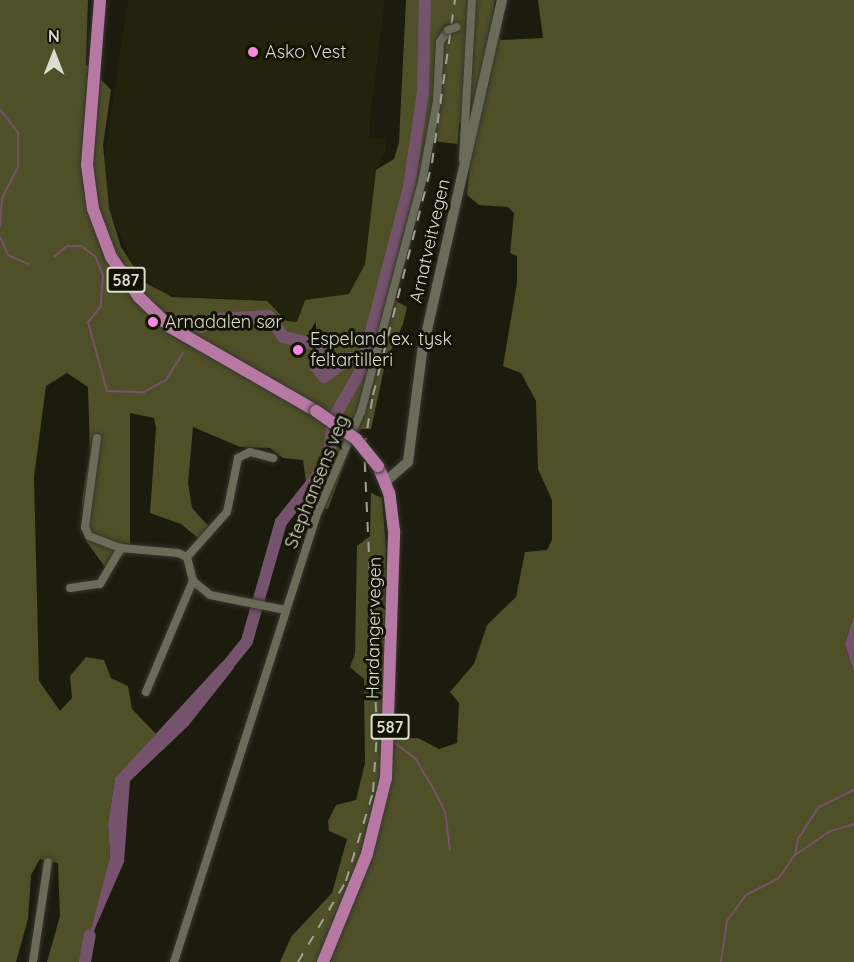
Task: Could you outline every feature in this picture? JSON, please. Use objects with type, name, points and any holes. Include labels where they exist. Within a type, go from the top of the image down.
[{"type":"main road","name":"Hardangervegen","points":[[100,0],[87,165],[93,209],[111,257],[139,297],[170,327],[349,432],[378,466],[386,481],[394,539],[386,778],[367,854],[323,962]]},
{"type":"main road","name":"Arnatveitvegen","points":[[386,481],[408,462],[419,368],[502,0]]},
{"type":"street","points":[[463,171],[472,0]]},
{"type":"street","name":"Stephansens veg","points":[[174,962],[318,514],[361,412],[423,177],[437,101],[440,42],[448,30],[470,24]]},
{"type":"street","points":[[96,438],[85,527],[92,538],[121,548],[187,557]]},
{"type":"street","points":[[187,557],[227,512],[238,458],[250,452],[273,458]]},
{"type":"street","points":[[70,588],[100,584],[121,548]]},
{"type":"street","points":[[187,557],[193,581],[210,595],[286,610]]},
{"type":"street","points":[[146,692],[193,581]]},
{"type":"street","points":[[33,962],[48,862]]},
{"type":"shaded area","points":[[128,0],[385,0],[369,137],[385,140],[386,150],[376,170],[365,264],[349,294],[305,300],[297,322],[291,322],[267,301],[166,295],[135,271],[109,208],[103,168]]},
{"type":"shaded area","points":[[854,615],[854,673],[845,644]]},
{"type":"shaded area","points":[[234,660],[234,668],[188,726],[130,781],[124,862],[86,949],[110,857],[108,824],[115,778],[222,662]]},
{"type":"green space","points":[[0,0],[88,0],[86,64],[111,90],[103,145],[109,208],[121,247],[144,282],[172,297],[267,301],[287,321],[297,322],[305,300],[349,294],[365,264],[376,170],[394,159],[399,142],[406,0],[495,0],[490,32],[501,40],[543,38],[538,0],[854,0],[854,615],[845,644],[854,673],[854,962],[280,962],[291,937],[332,893],[347,839],[329,831],[328,821],[336,805],[356,800],[365,763],[364,679],[350,667],[355,654],[357,546],[370,536],[371,493],[382,498],[386,549],[383,739],[418,738],[439,749],[457,743],[459,703],[450,692],[474,664],[487,625],[516,597],[525,552],[547,550],[552,540],[552,500],[538,469],[536,401],[521,373],[503,366],[517,283],[517,256],[510,253],[514,213],[508,207],[479,205],[467,195],[473,123],[459,123],[458,144],[432,141],[409,253],[395,291],[396,301],[407,307],[403,324],[385,364],[371,429],[361,429],[352,443],[328,509],[309,505],[303,460],[283,458],[270,448],[240,447],[193,427],[188,483],[192,508],[213,531],[203,542],[181,524],[150,513],[156,428],[154,418],[130,413],[130,551],[105,567],[86,541],[82,501],[90,453],[88,387],[67,373],[46,386],[34,477],[39,681],[60,711],[72,698],[70,676],[86,657],[104,660],[111,678],[128,686],[132,709],[156,734],[115,778],[108,824],[110,857],[85,962],[47,962],[60,916],[58,863],[40,859],[31,875],[28,919],[16,962],[0,962]]},
{"type":"waterway","points":[[223,671],[247,641],[281,522],[328,463],[333,419],[361,370],[409,187],[423,92],[425,0]]},
{"type":"waterway","points":[[0,109],[18,133],[18,167],[2,198],[0,226]]},
{"type":"waterway","points":[[0,237],[8,255],[28,264]]},
{"type":"waterway","points":[[55,256],[67,246],[81,246],[95,256],[103,275],[101,306],[88,322],[107,391],[144,392],[166,380],[183,353]]},
{"type":"waterway","points":[[201,327],[214,319],[269,316],[283,337],[318,345],[316,367],[324,377],[350,358],[363,361]]},
{"type":"waterway","points":[[395,743],[415,758],[445,811],[450,850]]},
{"type":"waterway","points":[[795,855],[798,839],[819,807],[854,790]]},
{"type":"waterway","points":[[721,962],[727,921],[746,895],[778,879],[795,855],[830,831],[854,824]]},
{"type":"waterway","points":[[85,962],[90,935]]},
{"type":"railway","points":[[298,962],[346,881],[373,792],[377,732],[364,448],[373,395],[432,163],[455,0]]},
{"type":"place","name":"Asko Vest","points":[[253,52]]},
{"type":"place","name":"Arnadalen sør","points":[[153,322]]},
{"type":"place","name":"Espeland ex. tysk feltartilleri","points":[[298,350]]}]
